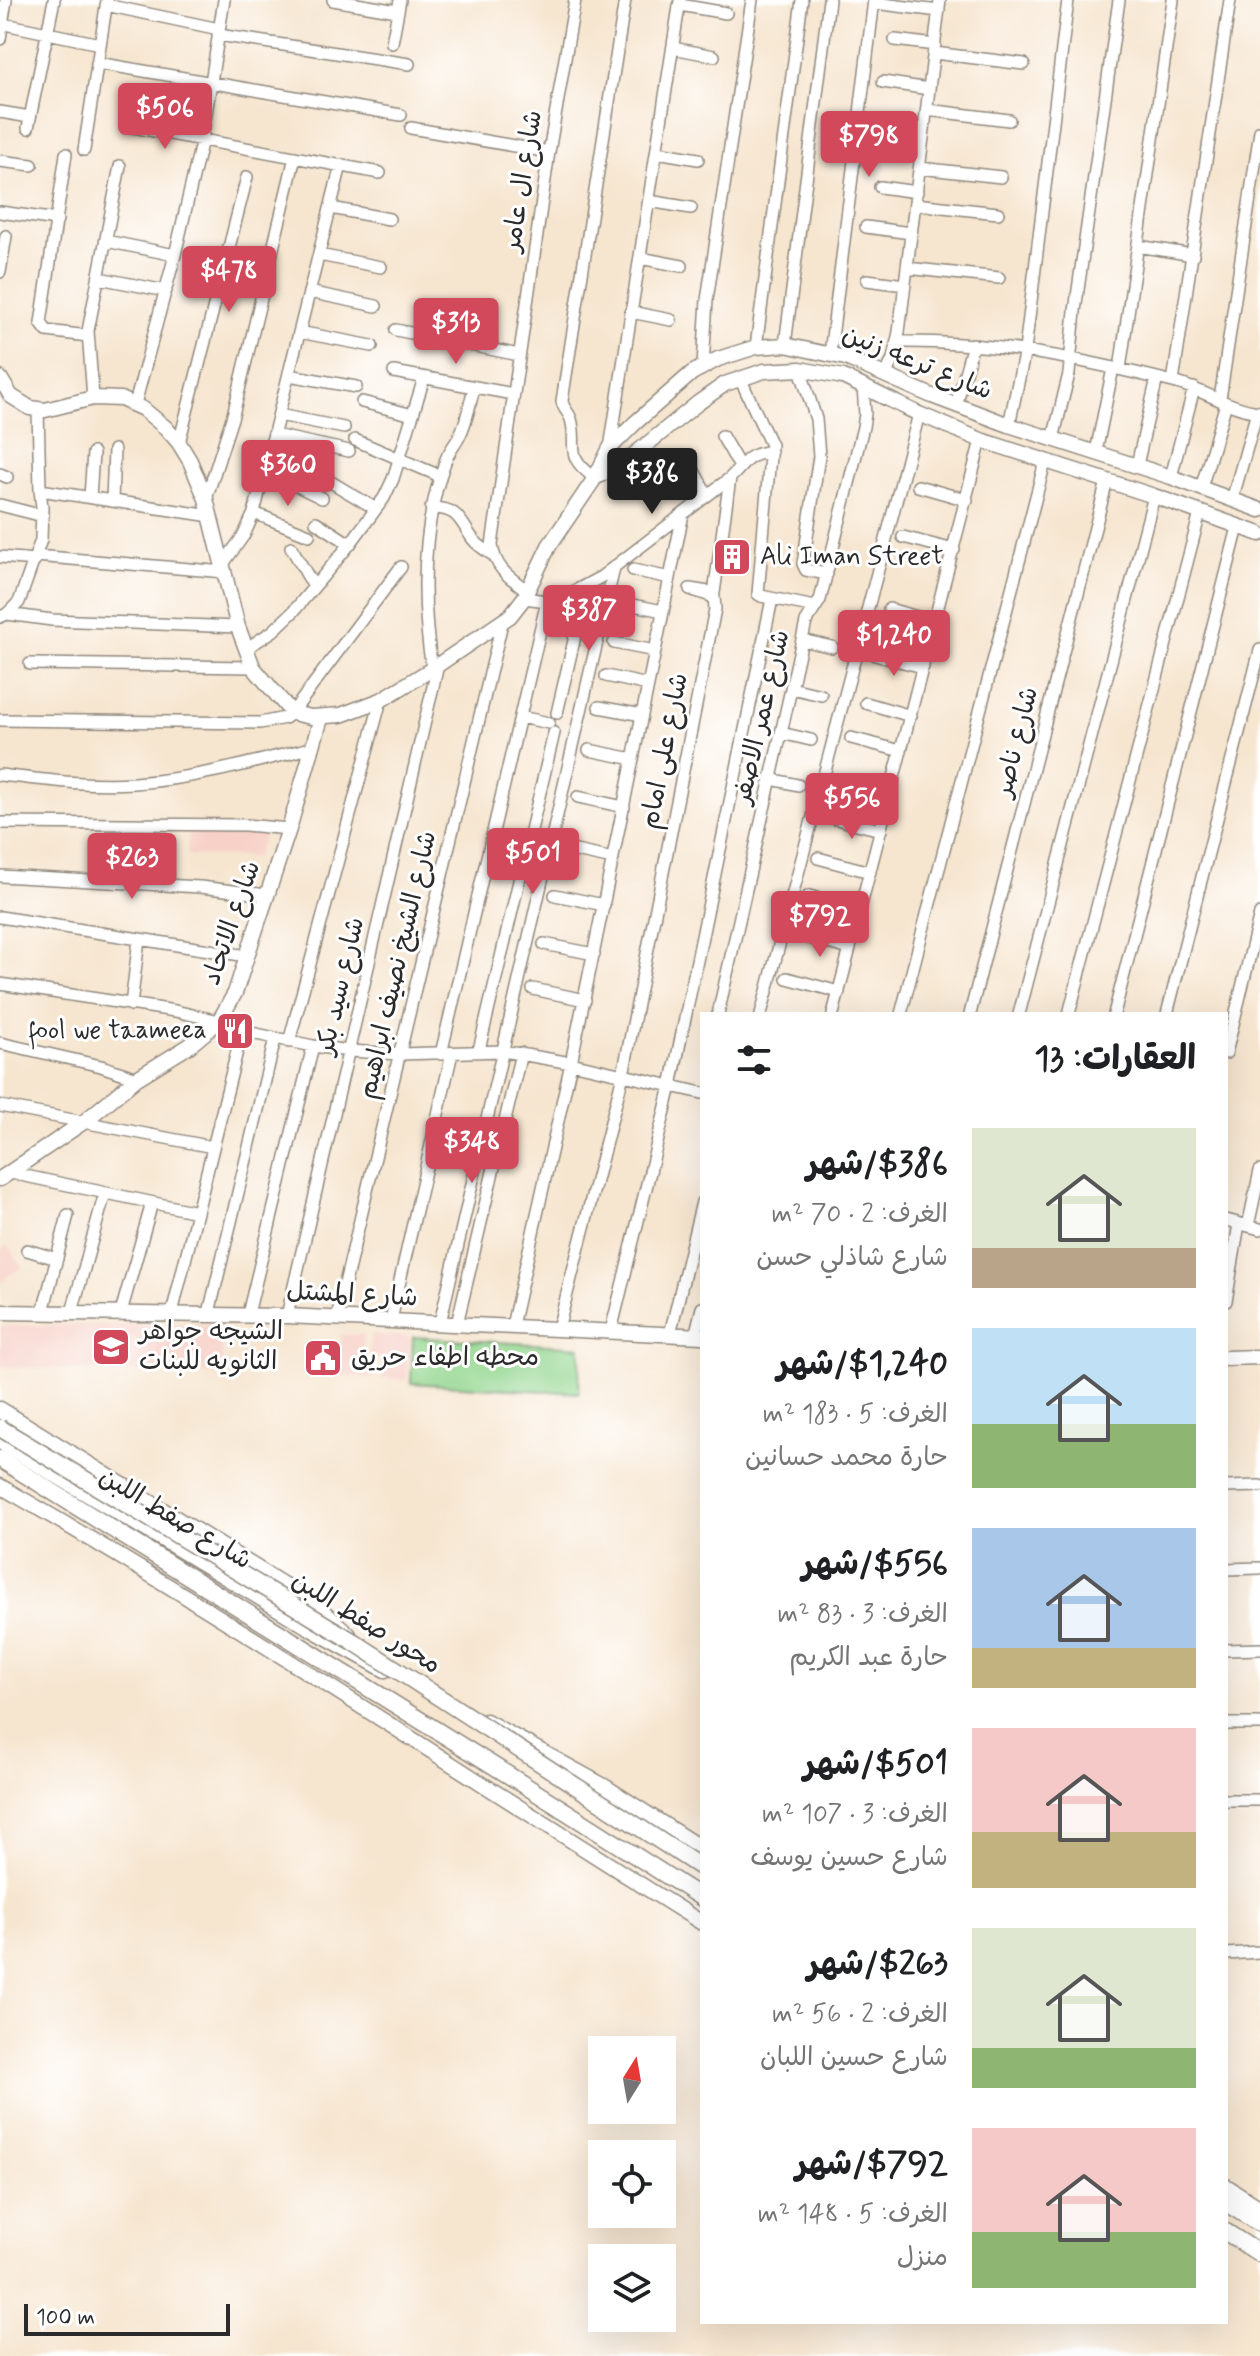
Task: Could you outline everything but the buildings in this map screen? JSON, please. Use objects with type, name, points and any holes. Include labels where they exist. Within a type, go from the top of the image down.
[{"type":"main road","points":[[0,1410],[316,1606],[354,1642]]},
{"type":"main road","name":"محور صفط اللبن","points":[[0,1428],[354,1642],[700,1867]]},
{"type":"main road","name":"محور صفط اللبن","points":[[0,1459],[700,1897]]},
{"type":"main road","points":[[1228,2204],[1260,2224]]},
{"type":"main road","points":[[1228,2233],[1260,2254]]},
{"type":"street","points":[[0,39],[6,0]]},
{"type":"street","points":[[0,112],[29,123],[54,0]]},
{"type":"street","points":[[135,404],[202,139],[224,0]]},
{"type":"street","points":[[333,0],[398,6],[392,43]]},
{"type":"street","name":"شارع ال عامر","points":[[493,555],[513,394],[575,0]]},
{"type":"street","points":[[595,478],[582,468],[573,454],[570,417],[562,407],[562,401],[625,0]]},
{"type":"street","points":[[703,366],[707,300],[752,0]]},
{"type":"street","points":[[756,347],[802,0]]},
{"type":"street","points":[[785,345],[829,0]]},
{"type":"street","points":[[1009,425],[1025,350],[1068,0]]},
{"type":"street","points":[[1053,439],[1068,383],[1075,311],[1119,0]]},
{"type":"street","points":[[1096,452],[1117,369],[1138,246],[1173,0]]},
{"type":"street","points":[[1173,382],[1230,0]]},
{"type":"street","points":[[830,354],[874,1],[940,5],[898,342],[886,374]]},
{"type":"street","points":[[84,150],[107,2],[219,32],[409,64]]},
{"type":"street","points":[[610,448],[680,3],[726,13]]},
{"type":"street","points":[[1,24],[100,44]]},
{"type":"street","points":[[895,40],[1024,64]]},
{"type":"street","points":[[673,48],[714,56]]},
{"type":"street","points":[[97,63],[401,115]]},
{"type":"street","points":[[883,82],[929,89]]},
{"type":"street","points":[[927,110],[1009,120]]},
{"type":"street","points":[[133,127],[380,173]]},
{"type":"street","points":[[411,128],[549,152]]},
{"type":"street","points":[[858,128],[923,137]]},
{"type":"street","points":[[1201,488],[1223,401],[1260,131]]},
{"type":"street","points":[[657,152],[698,159]]},
{"type":"street","points":[[66,154],[42,326],[47,331],[88,336]]},
{"type":"street","points":[[206,499],[233,415],[295,157]]},
{"type":"street","points":[[0,161],[32,165]]},
{"type":"street","points":[[224,568],[254,513],[341,165]]},
{"type":"street","points":[[93,398],[88,336],[120,166]]},
{"type":"street","points":[[920,168],[1001,177]]},
{"type":"street","points":[[179,443],[247,177]]},
{"type":"street","points":[[880,187],[916,198],[998,213]]},
{"type":"street","points":[[649,201],[691,208]]},
{"type":"street","points":[[331,208],[389,219]]},
{"type":"street","points":[[0,212],[57,220]]},
{"type":"street","points":[[866,227],[911,233]]},
{"type":"street","points":[[0,272],[6,236]]},
{"type":"street","points":[[106,241],[175,255]]},
{"type":"street","points":[[1138,246],[1193,255]]},
{"type":"street","points":[[319,255],[381,267]]},
{"type":"street","points":[[640,258],[682,266]]},
{"type":"street","points":[[907,268],[999,278]]},
{"type":"street","points":[[99,278],[166,291]]},
{"type":"street","points":[[867,280],[905,285]]},
{"type":"street","points":[[309,292],[376,306]]},
{"type":"street","points":[[631,312],[671,320]]},
{"type":"street","points":[[396,330],[519,355]]},
{"type":"street","points":[[299,332],[372,346]]},
{"type":"street","points":[[898,342],[973,344],[1025,350],[1173,382],[1245,410],[1258,412],[1232,500]]},
{"type":"street","points":[[956,406],[973,344]]},
{"type":"street","name":"شارع ترعه زنين","points":[[292,713],[321,718],[341,715],[381,700],[502,623],[526,594],[559,530],[595,478],[610,448],[683,380],[703,366],[756,347],[785,345],[830,354],[886,374],[956,406],[1137,465],[1260,510]]},
{"type":"street","points":[[800,369],[816,419],[819,456],[803,564],[806,570],[827,574]]},
{"type":"street","name":"شارع ترعه زنين","points":[[595,478],[630,458],[711,393],[740,378],[764,371],[800,369],[843,377],[981,440],[1260,534]]},
{"type":"street","points":[[394,372],[513,394]]},
{"type":"street","points":[[289,375],[356,387]]},
{"type":"street","points":[[0,378],[16,402],[38,410],[93,398],[121,399],[135,404],[166,428],[190,461],[206,499],[238,627],[253,667],[292,713]]},
{"type":"street","points":[[247,648],[281,624],[376,509],[387,492],[424,378]]},
{"type":"street","points":[[740,378],[768,435],[771,451],[758,593],[772,599],[815,607]]},
{"type":"street","points":[[1137,465],[1157,378]]},
{"type":"street","name":"شارع عمر الاصفر","points":[[718,1012],[802,640],[808,617],[820,600],[863,427],[863,387]]},
{"type":"street","points":[[435,667],[426,628],[425,587],[431,508],[446,458],[463,428],[474,388]]},
{"type":"street","points":[[1171,477],[1194,388]]},
{"type":"street","points":[[362,402],[413,415]]},
{"type":"street","points":[[38,410],[43,516],[41,540],[36,558],[6,610],[52,620],[238,627]]},
{"type":"street","points":[[762,1012],[919,414]]},
{"type":"street","points":[[279,415],[344,428]]},
{"type":"street","points":[[274,435],[352,445],[399,459],[440,476]]},
{"type":"street","points":[[722,436],[740,467]]},
{"type":"street","points":[[834,1012],[981,440]]},
{"type":"street","points":[[112,500],[114,450]]},
{"type":"street","points":[[431,508],[451,511],[465,524],[481,548],[493,555],[503,573],[526,594],[547,601],[587,585],[614,568],[730,478],[750,457],[771,451]]},
{"type":"street","points":[[90,497],[93,453]]},
{"type":"street","points":[[902,1012],[1045,462]]},
{"type":"street","points":[[693,469],[707,495]]},
{"type":"street","points":[[265,470],[322,498]]},
{"type":"street","points":[[633,570],[690,589],[714,593],[730,478]]},
{"type":"street","name":"شارع ناصر","points":[[971,1012],[1107,481]]},
{"type":"street","points":[[331,482],[376,509]]},
{"type":"street","points":[[918,486],[967,500]]},
{"type":"street","points":[[40,490],[211,516]]},
{"type":"street","points":[[1020,1012],[1154,496]]},
{"type":"street","points":[[0,505],[43,516]]},
{"type":"street","points":[[254,513],[309,535]]},
{"type":"street","points":[[1070,1012],[1200,513]]},
{"type":"street","points":[[512,1326],[585,1000],[683,514]]},
{"type":"street","points":[[316,522],[350,544]]},
{"type":"street","points":[[1115,1012],[1238,527]]},
{"type":"street","points":[[903,537],[954,550]]},
{"type":"street","points":[[291,547],[314,587]]},
{"type":"street","points":[[0,557],[224,568]]},
{"type":"street","points":[[0,720],[260,723],[285,718],[292,713],[401,567]]},
{"type":"street","points":[[440,1323],[614,568]]},
{"type":"street","points":[[479,1050],[587,585]]},
{"type":"street","name":"شارع على امام","points":[[623,1075],[715,609],[714,597],[690,589]]},
{"type":"street","points":[[611,1331],[671,1086],[772,599]]},
{"type":"street","points":[[391,1320],[446,1054],[547,601]]},
{"type":"street","points":[[623,603],[663,611]]},
{"type":"street","points":[[889,609],[935,622]]},
{"type":"street","name":"شارع الشيخ نصيف ابراهيم","points":[[337,1317],[502,623]]},
{"type":"street","points":[[802,640],[832,647]]},
{"type":"street","points":[[614,643],[655,651]]},
{"type":"street","points":[[1168,1012],[1260,650]]},
{"type":"street","points":[[875,655],[923,667]]},
{"type":"street","points":[[30,664],[253,667]]},
{"type":"street","name":"شارع سيد بكر","points":[[287,1316],[435,667]]},
{"type":"street","points":[[606,676],[648,685]]},
{"type":"street","points":[[791,688],[821,695]]},
{"type":"street","points":[[289,1042],[381,700]]},
{"type":"street","points":[[866,703],[911,716]]},
{"type":"street","points":[[599,707],[642,715]]},
{"type":"street","points":[[520,717],[553,723]]},
{"type":"street","name":"شارع الاتحاد","points":[[3,1177],[85,1121],[137,1078],[189,1046],[219,1021],[235,993],[289,829],[321,718]]},
{"type":"street","points":[[781,733],[811,740]]},
{"type":"street","points":[[851,738],[901,751]]},
{"type":"street","points":[[0,775],[86,784],[134,783],[192,776],[314,747]]},
{"type":"street","points":[[589,750],[633,759]]},
{"type":"street","points":[[771,779],[798,785]]},
{"type":"street","points":[[851,783],[891,793]]},
{"type":"street","points":[[578,797],[624,807]]},
{"type":"street","points":[[832,818],[881,830]]},
{"type":"street","points":[[0,823],[245,825],[289,829]]},
{"type":"street","points":[[566,849],[613,859]]},
{"type":"street","points":[[818,858],[870,872]]},
{"type":"street","points":[[0,876],[200,887],[267,895]]},
{"type":"street","points":[[555,895],[604,905]]},
{"type":"street","points":[[809,896],[860,909]]},
{"type":"street","points":[[1228,1045],[1260,914]]},
{"type":"street","points":[[0,917],[247,956]]},
{"type":"street","points":[[798,935],[850,949]]},
{"type":"street","points":[[131,1005],[139,939]]},
{"type":"street","points":[[544,944],[594,954]]},
{"type":"street","points":[[787,978],[839,992]]},
{"type":"street","points":[[0,984],[175,1011],[219,1021],[242,1031],[313,1046],[400,1054],[479,1050],[521,1053],[700,1092]]},
{"type":"street","points":[[533,989],[585,1000]]},
{"type":"street","points":[[172,1313],[242,1031]]},
{"type":"street","points":[[209,1313],[275,1039]]},
{"type":"street","points":[[0,1043],[101,1066],[137,1078]]},
{"type":"street","points":[[248,1314],[313,1046]]},
{"type":"street","points":[[457,1324],[521,1053]]},
{"type":"street","points":[[558,1329],[623,1075]]},
{"type":"street","points":[[0,1106],[213,1147]]},
{"type":"street","points":[[1228,1294],[1249,1226],[1260,1171]]},
{"type":"street","points":[[3,1177],[197,1212]]},
{"type":"street","points":[[72,1312],[105,1193]]},
{"type":"street","points":[[121,1312],[152,1203]]},
{"type":"street","points":[[670,1334],[700,1210]]},
{"type":"street","points":[[43,1312],[68,1215]]},
{"type":"street","points":[[1228,1221],[1249,1226]]},
{"type":"street","points":[[27,1250],[57,1259]]},
{"type":"street","name":"شارع المشتل","points":[[0,1312],[337,1317],[699,1336]]},
{"type":"street","points":[[1228,1358],[1260,1357]]},
{"type":"street","name":"شارع صفط اللبن","points":[[0,1442],[313,1630],[408,1682],[508,1731],[604,1786],[700,1848]]},
{"type":"street","points":[[0,1486],[219,1617],[700,1922]]},
{"type":"street","points":[[1228,1487],[1260,1486]]},
{"type":"street","points":[[1228,1569],[1260,1568]]},
{"type":"street","points":[[1228,1650],[1260,1649]]},
{"type":"street","points":[[1228,1724],[1260,1724]]},
{"type":"street","points":[[1228,1800],[1260,1800]]},
{"type":"street","points":[[1228,1954],[1260,1952]]},
{"type":"street","points":[[1228,2187],[1260,2208]]},
{"type":"shaded area","points":[[189,831],[265,832],[256,857],[187,855]]},
{"type":"shaded area","points":[[8,1245],[22,1267],[0,1282],[0,1250]]},
{"type":"shaded area","name":"الشيجه جواهر الثانويه للبنات","points":[[223,1324],[222,1374],[0,1367],[0,1326]]},
{"type":"shaded area","points":[[341,1334],[363,1335],[362,1359],[375,1360],[374,1378],[338,1375]]},
{"type":"shaded area","points":[[371,1334],[410,1337],[407,1380],[382,1378],[383,1358],[369,1357]]},
{"type":"green space","points":[[413,1337],[580,1347],[579,1393],[411,1383]]},
{"type":"place","name":"Ali Iman Street","points":[[732,557]]},
{"type":"place","name":"fool we taameea","points":[[235,1031]]},
{"type":"place","name":"الشيجه جواهر الثانويه للبنات","points":[[111,1347]]},
{"type":"place","name":"محطه اطفاء حريق","points":[[323,1358]]}]
